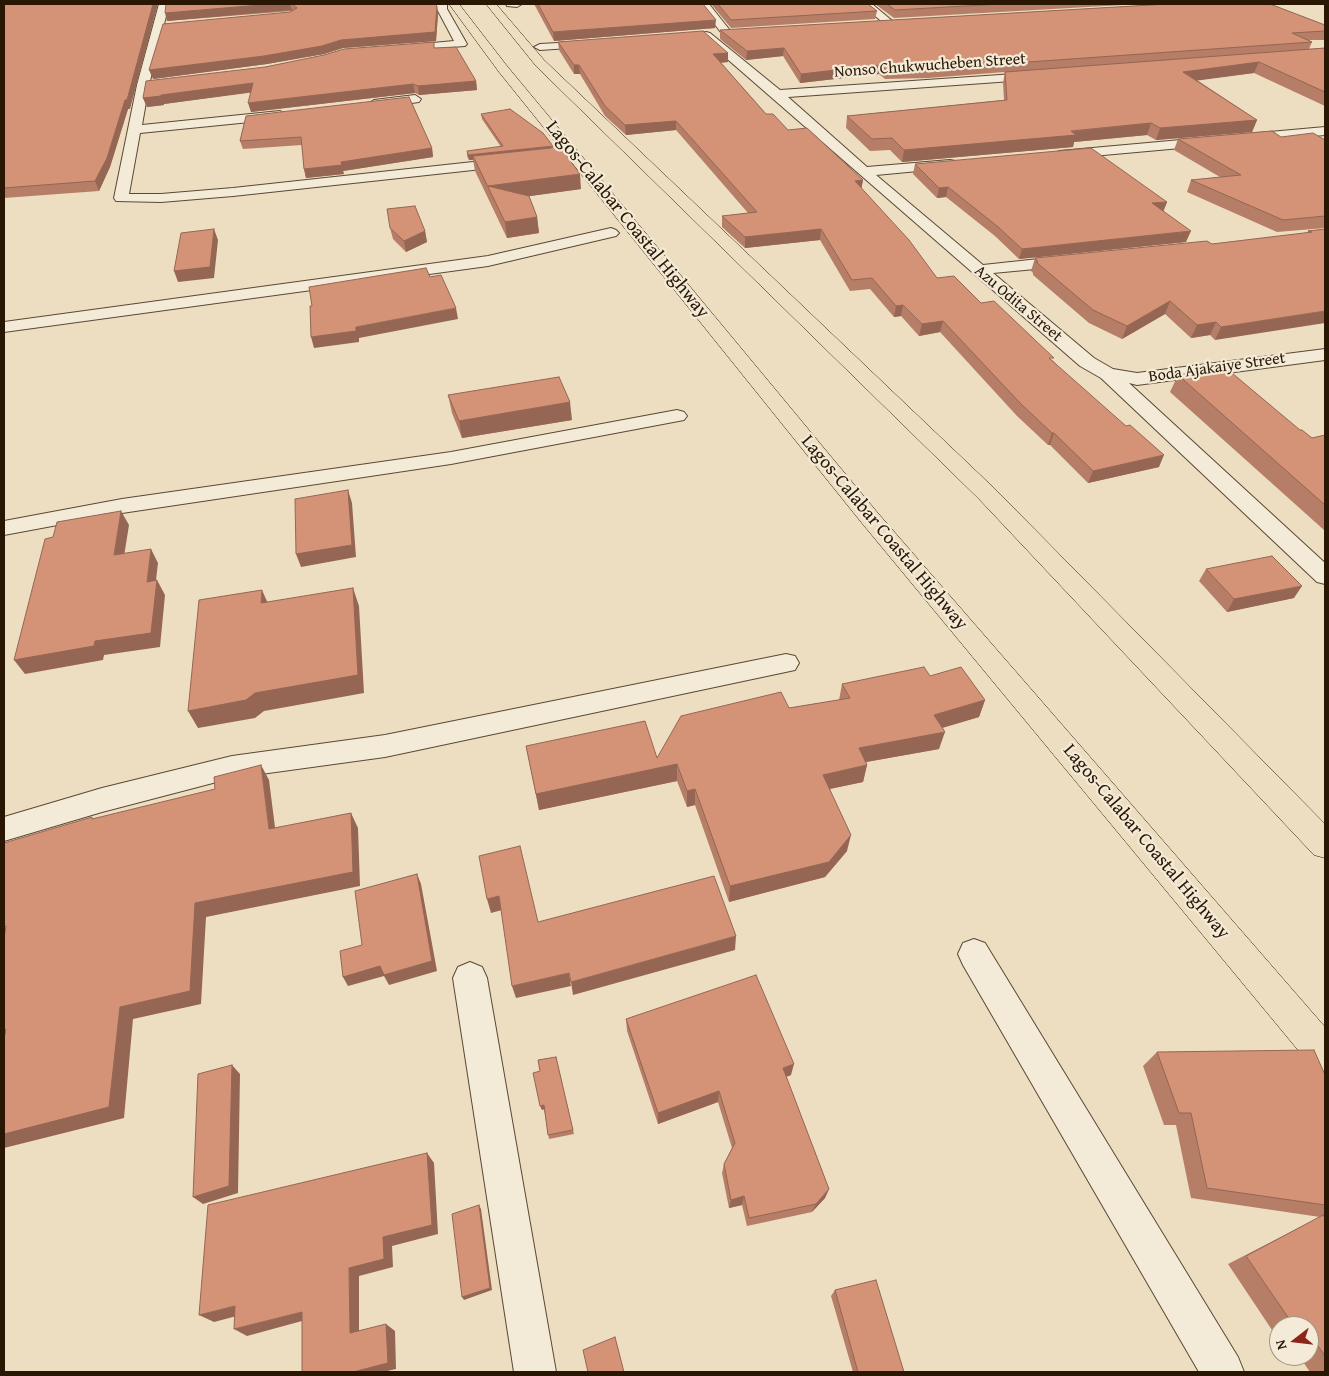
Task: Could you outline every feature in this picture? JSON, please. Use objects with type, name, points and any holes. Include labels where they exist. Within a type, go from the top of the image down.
[{"type":"highway","name":"Lagos-Calabar Coastal Highway","points":[[454,4],[509,76],[869,517],[1325,1054]]},
{"type":"highway","name":"Lagos-Calabar Coastal Highway","points":[[491,4],[540,63],[987,494],[1325,845]]},
{"type":"street","points":[[164,4],[164,27],[134,129],[122,198],[161,198],[224,193],[523,160]]},
{"type":"street","points":[[387,50],[461,44],[442,9],[442,4]]},
{"type":"street","points":[[511,4],[517,4]]},
{"type":"street","name":"Azu Odita Street","points":[[704,4],[731,33],[701,36],[777,94],[864,172],[1087,362],[1108,374],[1324,573]]},
{"type":"street","points":[[866,4],[896,23],[873,25]]},
{"type":"street","points":[[540,47],[601,43]]},
{"type":"street","name":"Nonso Chukwucheben Street","points":[[777,94],[1054,74]]},
{"type":"street","points":[[366,105],[415,98]]},
{"type":"street","points":[[134,129],[298,113]]},
{"type":"street","points":[[1040,156],[1325,131]]},
{"type":"street","points":[[864,172],[962,163]]},
{"type":"street","points":[[4,328],[488,261],[611,233]]},
{"type":"street","points":[[978,270],[1087,259]]},
{"type":"street","name":"Boda Ajakaiye Street","points":[[1108,374],[1137,379],[1325,354]]},
{"type":"street","points":[[4,528],[122,506],[451,458],[677,416]]},
{"type":"street","points":[[4,830],[102,800],[232,767],[384,746],[786,663]]},
{"type":"street","points":[[974,954],[1223,1372]]},
{"type":"street","points":[[470,978],[535,1372]]},
{"type":"building","points":[[4,4],[153,4],[127,100],[125,100],[107,158],[95,181],[4,188]]},
{"type":"building","points":[[166,4],[272,4],[165,13]]},
{"type":"building","points":[[292,4],[435,4],[437,6],[435,32],[341,40],[322,46],[264,56],[149,70],[163,24],[290,12],[297,8]]},
{"type":"building","points":[[538,4],[703,4],[716,20],[553,32]]},
{"type":"building","points":[[718,4],[868,4],[877,11],[731,20]]},
{"type":"building","points":[[887,4],[1001,4],[895,10]]},
{"type":"building","points":[[1168,4],[1270,4],[1325,25],[1325,31],[1292,33],[1312,42],[929,69],[886,70],[880,65],[801,74],[784,48],[747,51],[720,30]]},
{"type":"building","points":[[703,31],[728,53],[713,54],[766,114],[773,114],[788,130],[807,128],[863,180],[855,181],[909,240],[937,278],[954,276],[981,303],[994,301],[1054,358],[1049,358],[1126,426],[1130,425],[1164,455],[1093,471],[1021,404],[943,321],[922,324],[903,305],[896,306],[872,278],[852,280],[821,229],[745,237],[722,216],[757,212],[676,121],[625,125],[605,106],[579,65],[574,65],[558,42]]},
{"type":"building","points":[[434,42],[434,48],[456,47],[476,81],[418,86],[413,84],[248,103],[253,83],[143,98],[146,81],[265,67],[344,49]]},
{"type":"building","points":[[1325,48],[1325,92],[1259,62],[1183,72],[1257,120],[1160,128],[1151,123],[1071,131],[1076,135],[904,150],[892,138],[872,139],[847,116],[1007,100],[1005,72]]},
{"type":"building","points":[[409,97],[432,148],[341,162],[342,165],[304,169],[301,137],[240,141],[246,116]]},
{"type":"building","points":[[510,109],[543,133],[553,146],[468,155],[467,151],[503,146],[481,114]]},
{"type":"building","points":[[1272,131],[1281,137],[1313,133],[1325,140],[1325,216],[1283,220],[1191,180],[1241,175],[1178,139]]},
{"type":"building","points":[[558,144],[580,174],[488,186],[529,196],[537,217],[505,222],[473,156],[551,148]]},
{"type":"building","points":[[1091,148],[1167,202],[1152,203],[1191,231],[1022,249],[997,226],[948,187],[939,188],[915,164]]},
{"type":"building","points":[[415,206],[425,231],[404,241],[390,228],[387,209]]},
{"type":"building","points":[[214,229],[210,267],[174,271],[181,233]]},
{"type":"building","points":[[1325,229],[1325,311],[1221,327],[1216,322],[1197,325],[1170,301],[1127,326],[1093,310],[1036,262],[1038,262],[1035,258],[1207,241],[1212,244]]},
{"type":"building","points":[[426,268],[430,277],[441,275],[456,308],[356,327],[356,331],[311,337],[310,306],[312,306],[309,287]]},
{"type":"building","points":[[1226,368],[1300,430],[1312,438],[1325,435],[1325,505],[1178,375]]},
{"type":"building","points":[[559,377],[570,402],[459,421],[448,395]]},
{"type":"building","points":[[348,490],[352,545],[296,554],[295,499]]},
{"type":"building","points":[[121,511],[114,555],[151,549],[147,582],[157,580],[151,633],[95,641],[94,646],[14,660],[45,539],[53,537],[57,522]]},
{"type":"building","points":[[1272,556],[1302,586],[1234,599],[1206,569]]},
{"type":"building","points":[[353,588],[358,675],[255,693],[246,700],[188,711],[199,600],[262,590],[261,603]]},
{"type":"building","points":[[924,667],[930,676],[961,667],[985,700],[934,715],[945,732],[859,748],[867,765],[823,775],[851,835],[829,862],[730,886],[695,789],[687,791],[677,764],[536,794],[526,746],[645,721],[657,758],[681,716],[781,692],[789,708],[850,698],[842,684]]},
{"type":"building","points":[[261,765],[269,829],[351,813],[353,872],[195,903],[190,991],[120,1007],[109,1107],[4,1134],[4,1039],[6,1029],[4,1030],[4,938],[6,926],[4,927],[4,843],[92,817],[92,819],[215,789],[214,777]]},
{"type":"building","points":[[520,846],[538,922],[714,876],[736,936],[571,982],[569,973],[512,986],[499,896],[487,899],[479,856]]},
{"type":"building","points":[[417,874],[432,961],[384,975],[380,966],[343,977],[340,951],[362,945],[355,891]]},
{"type":"building","points":[[756,975],[794,1064],[783,1068],[829,1189],[816,1204],[749,1218],[744,1196],[731,1200],[724,1164],[735,1143],[719,1091],[658,1113],[626,1019]]},
{"type":"building","points":[[1314,1050],[1325,1075],[1325,1205],[1207,1188],[1191,1113],[1179,1113],[1157,1052]]},
{"type":"building","points":[[556,1057],[573,1130],[548,1135],[544,1105],[540,1106],[533,1073],[540,1071],[538,1060]]},
{"type":"building","points":[[232,1065],[229,1186],[193,1197],[198,1074]]},
{"type":"building","points":[[427,1153],[432,1225],[383,1237],[384,1259],[349,1268],[350,1333],[386,1324],[388,1363],[353,1372],[302,1372],[302,1312],[234,1329],[235,1306],[199,1315],[208,1205]]},
{"type":"building","points":[[479,1205],[490,1288],[462,1297],[452,1214]]},
{"type":"building","points":[[1323,1215],[1325,1218],[1325,1356],[1319,1347],[1319,1316],[1287,1316],[1246,1256]]},
{"type":"building","points":[[876,1280],[904,1372],[858,1372],[835,1290]]},
{"type":"building","points":[[615,1337],[624,1372],[588,1372],[583,1350]]}]
